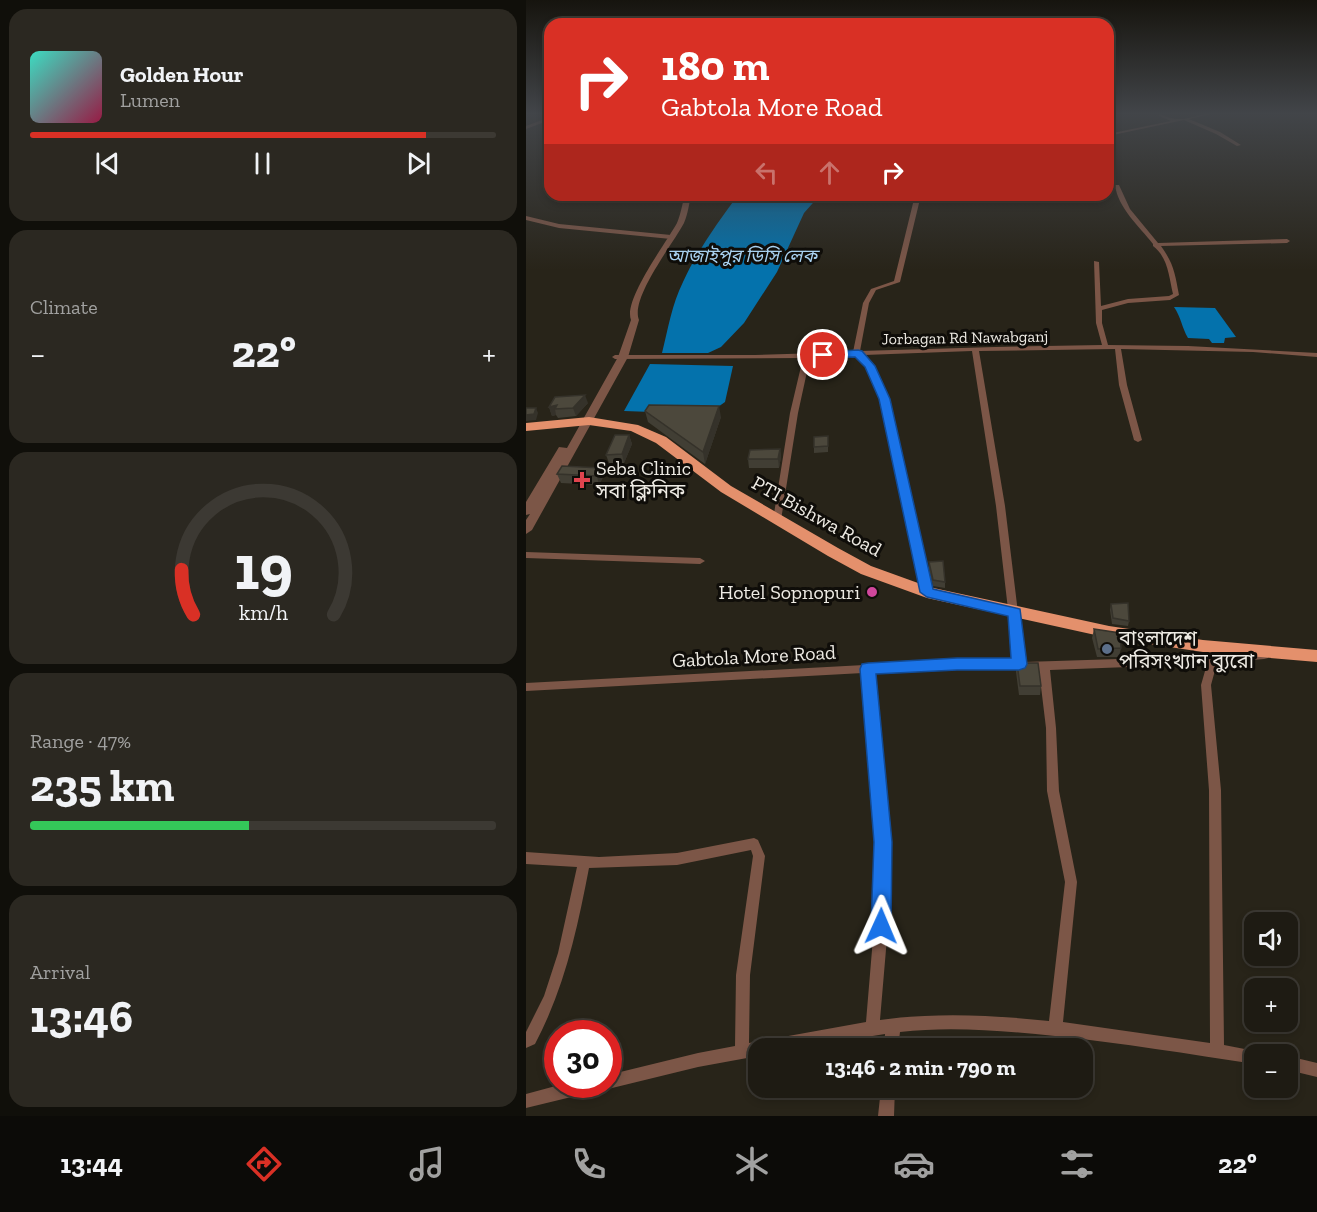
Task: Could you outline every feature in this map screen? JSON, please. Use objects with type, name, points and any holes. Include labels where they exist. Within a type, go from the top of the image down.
[{"type":"highway","name":"PTI Bishwa Road","points":[[526,427],[584,422],[634,428],[661,440],[726,489],[866,570],[927,592],[1109,632],[1191,645],[1316,656]]},
{"type":"street","points":[[1098,309],[1128,301],[1176,295],[1171,270],[1155,245],[1129,213],[1117,186]]},
{"type":"street","points":[[526,530],[533,507],[584,422],[619,357],[635,320],[632,315],[638,294],[682,220],[687,201]]},
{"type":"street","points":[[917,201],[897,282],[874,289],[866,303],[857,353],[870,366],[885,399],[927,592]]},
{"type":"street","points":[[526,218],[559,226],[672,237]]},
{"type":"street","points":[[1155,245],[1287,241]]},
{"type":"street","points":[[1096,262],[1098,309],[1106,348]]},
{"type":"street","name":"Jorbagan Rd Nawabganj","points":[[619,357],[807,356],[1106,348],[1262,350],[1316,355]]},
{"type":"street","points":[[1118,348],[1123,385],[1138,440]]},
{"type":"street","points":[[975,350],[1015,613],[1019,664]]},
{"type":"street","points":[[777,520],[794,413],[807,356]]},
{"type":"street","points":[[526,555],[700,561]]},
{"type":"street","name":"Gabtola More Road","points":[[526,687],[957,664],[1044,666],[1213,660],[1272,652]]},
{"type":"street","points":[[1213,660],[1206,685],[1215,790],[1217,1051]]},
{"type":"street","points":[[1044,666],[1052,748],[1053,790],[1071,882],[1055,1029]]},
{"type":"street","points":[[868,669],[883,842],[881,926],[872,1029]]},
{"type":"street","points":[[526,858],[584,862],[678,859],[754,844],[759,856],[743,975],[742,1052]]},
{"type":"street","points":[[526,1041],[530,1039],[546,1012],[568,940],[584,862]]},
{"type":"street","points":[[822,1038],[872,1029],[959,1022],[1101,1033],[1244,1055]]},
{"type":"street","points":[[892,1038],[893,1027]]},
{"type":"street","points":[[622,1079],[748,1051]]},
{"type":"street","points":[[1298,1066],[1316,1070]]},
{"type":"street","points":[[526,1101],[544,1097]]},
{"type":"street","points":[[886,1116],[887,1098]]},
{"type":"water","name":"আজাইপুর ডিসি লেক","points":[[734,201],[815,201],[804,213],[777,272],[744,323],[721,347],[708,353],[662,353],[679,290],[701,248]]},
{"type":"water","points":[[1174,307],[1215,308],[1236,337],[1225,338],[1224,343],[1212,343],[1209,339],[1188,338]]},
{"type":"water","points":[[650,364],[733,366],[725,402],[708,414],[624,411]]},
{"type":"building","points":[[585,395],[573,408],[555,409],[557,405],[549,407],[555,397]]},
{"type":"building","points":[[649,405],[719,406],[703,452],[645,411]]},
{"type":"building","points":[[526,408],[536,408],[534,414],[526,415]]},
{"type":"building","points":[[615,435],[629,435],[622,454],[606,455]]},
{"type":"building","points":[[828,436],[828,446],[814,447],[814,437]]},
{"type":"building","points":[[780,449],[778,459],[748,459],[750,450]]},
{"type":"building","points":[[562,466],[601,468],[597,476],[557,474]]},
{"type":"building","points":[[943,561],[945,582],[933,580],[929,562]]},
{"type":"building","points":[[1128,603],[1129,621],[1113,618],[1111,604]]},
{"type":"building","points":[[1094,629],[1120,633],[1121,648],[1098,649]]},
{"type":"building","points":[[1017,663],[1038,663],[1041,686],[1020,686]]},
{"type":"place","name":"Seba Clinic সবা ক্লিনিক","points":[[582,480]]},
{"type":"place","name":"Hotel Sopnopuri","points":[[872,592]]},
{"type":"place","name":"বাংলাদেশ পরিসংখ্যান ব্যুরো","points":[[1107,649]]},
{"type":"route","points":[[823,355],[858,353],[870,366],[885,399],[927,592],[1015,613],[1019,664],[957,664],[868,669],[883,842],[881,926]]}]
